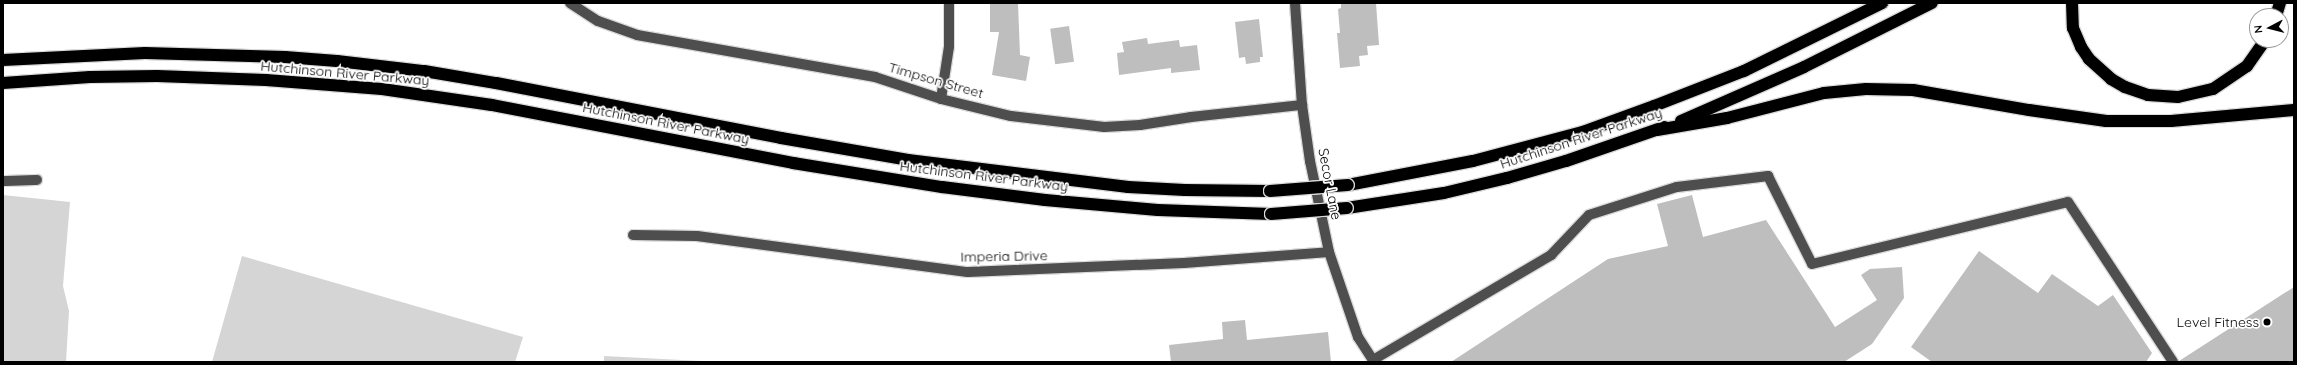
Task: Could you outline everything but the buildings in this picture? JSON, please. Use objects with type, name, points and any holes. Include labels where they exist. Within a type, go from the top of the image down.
[{"type":"highway","points":[[1843,23],[1866,3]]},
{"type":"highway","name":"Hutchinson River Parkway","points":[[3,60],[145,53],[270,56],[337,61],[472,79],[781,138],[908,160],[1128,186],[1193,191],[1270,191],[1348,185],[1473,161],[1583,132],[1744,71],[1882,3]]},
{"type":"highway","name":"Hutchinson River Parkway","points":[[3,83],[90,77],[163,76],[274,80],[382,89],[492,105],[792,163],[942,187],[1045,200],[1158,210],[1271,214],[1347,208],[1436,194],[1499,180],[1566,162],[1657,130],[1777,80],[1932,3]]},
{"type":"highway","points":[[2072,3],[2072,18],[2075,33],[2090,59],[2111,79],[2125,87],[2148,95],[2178,97],[2213,89],[2247,66],[2259,48]]},
{"type":"highway","points":[[1657,130],[1727,118],[1824,93],[1866,89],[1913,90],[2029,110],[2106,121],[2171,121],[2294,110]]},
{"type":"street","name":"Timpson Street","points":[[570,3],[598,21],[637,35],[875,77],[941,99],[1011,116],[1104,127],[1140,125],[1191,117],[1302,105]]},
{"type":"street","points":[[941,99],[949,47],[949,3]]},
{"type":"street","name":"Secor Lane","points":[[1295,3],[1302,105],[1310,161],[1329,252],[1358,337],[1373,361]]},
{"type":"street","points":[[1373,361],[1551,255],[1589,215],[1677,187],[1768,176],[1812,264],[2068,202],[2173,362]]},
{"type":"street","points":[[3,180],[37,180]]},
{"type":"street","name":"Imperia Drive","points":[[633,235],[696,236],[968,272],[1184,264],[1329,252]]},
{"type":"shaded area","points":[[3,195],[70,202],[63,286],[69,311],[66,362],[3,362]]},
{"type":"shaded area","points":[[242,256],[523,337],[515,362],[212,362]]},
{"type":"shaded area","points":[[604,356],[702,361],[604,362]]},
{"type":"place","name":"Level Fitness","points":[[2267,322]]}]
